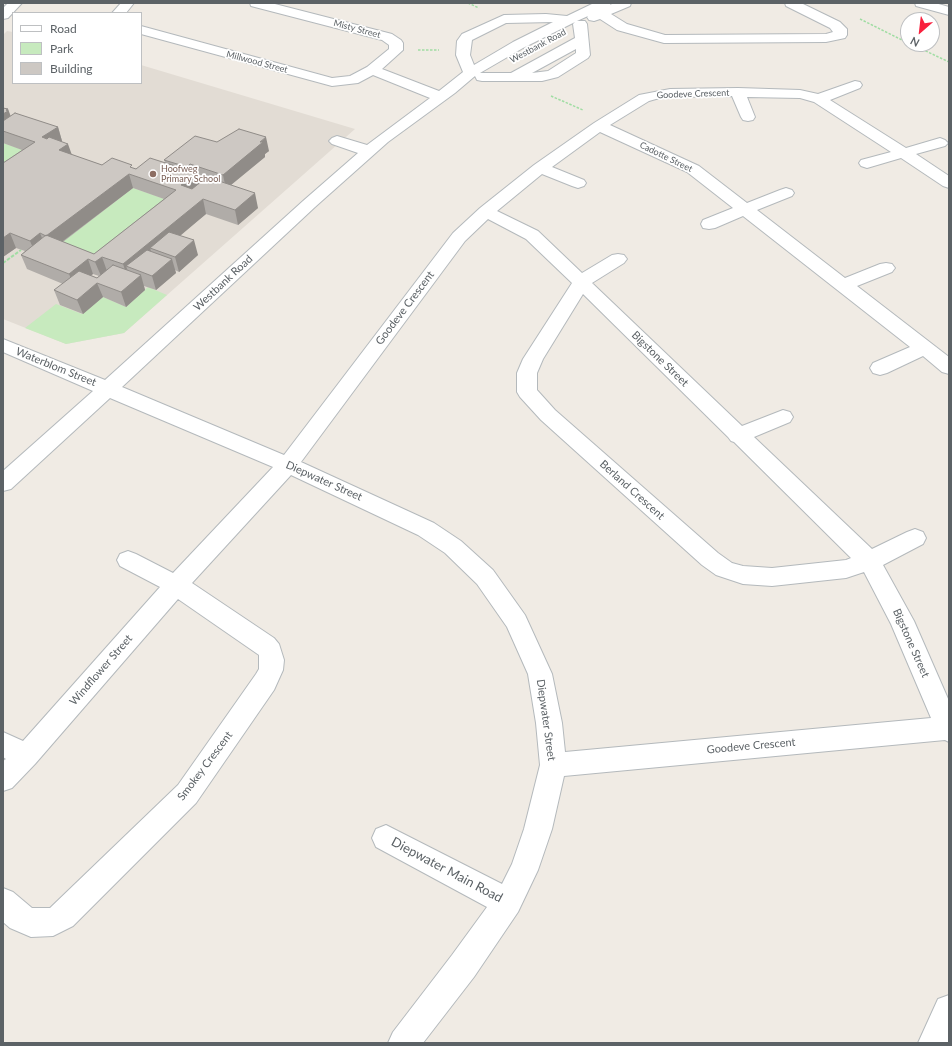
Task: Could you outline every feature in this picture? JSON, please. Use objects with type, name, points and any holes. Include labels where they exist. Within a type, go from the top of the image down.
[{"type":"street","points":[[3,15],[16,3]]},
{"type":"street","points":[[120,12],[128,3]]},
{"type":"street","name":"Misty Street","points":[[256,3],[386,37],[396,43],[396,50]]},
{"type":"street","name":"Westbank Road","points":[[3,484],[369,151],[445,94],[476,75],[574,22],[603,8],[625,3]]},
{"type":"street","points":[[603,8],[622,27],[664,39],[826,38],[840,35],[840,29],[836,26],[791,3]]},
{"type":"street","points":[[921,3],[949,11]]},
{"type":"street","points":[[506,33],[534,18]]},
{"type":"street","points":[[534,18],[574,22],[582,44],[582,57],[546,77],[513,78],[476,75],[468,50],[520,19],[534,18]]},
{"type":"street","name":"Millwood Street","points":[[142,30],[332,82],[349,81],[372,70]]},
{"type":"street","points":[[513,78],[582,44]]},
{"type":"street","points":[[372,70],[396,50]]},
{"type":"street","points":[[372,70],[445,94]]},
{"type":"street","points":[[819,99],[855,85]]},
{"type":"street","points":[[738,92],[748,117]]},
{"type":"street","name":"Goodeve Crescent","points":[[288,465],[459,236],[540,168],[604,123],[644,98],[670,93],[738,92],[800,94],[819,99],[949,183]]},
{"type":"street","name":"Cadotte Street","points":[[604,123],[693,169],[949,367]]},
{"type":"street","points":[[337,142],[369,151]]},
{"type":"street","points":[[867,163],[940,143]]},
{"type":"street","points":[[540,168],[578,183]]},
{"type":"street","points":[[709,224],[747,210],[786,193]]},
{"type":"street","name":"Bigstone Street","points":[[486,212],[532,235],[738,436],[869,561],[902,621],[949,729]]},
{"type":"street","points":[[581,282],[618,259]]},
{"type":"street","points":[[844,285],[886,268]]},
{"type":"street","name":"Berland Crescent","points":[[581,282],[533,359],[527,373],[527,392],[537,405],[710,559],[724,569],[743,575],[772,577],[828,572],[846,569],[869,561]]},
{"type":"street","name":"Waterblom Street","points":[[3,345],[109,388]]},
{"type":"street","points":[[880,368],[924,348]]},
{"type":"street","name":"Diepwater Street","points":[[109,388],[288,465],[426,529],[453,547],[485,577],[517,622],[540,674],[549,723],[553,766],[534,844],[524,870],[508,902],[463,966],[404,1043]]},
{"type":"street","points":[[738,436],[783,417]]},
{"type":"street","name":"Windflower Street","points":[[3,779],[26,756],[176,585],[288,465]]},
{"type":"street","points":[[869,561],[915,538]]},
{"type":"street","points":[[128,560],[176,585]]},
{"type":"street","name":"Smokey Crescent","points":[[3,902],[20,918],[32,923],[53,922],[64,916],[187,794],[265,682],[271,670],[272,660],[270,651],[265,645],[176,585]]},
{"type":"street","name":"Goodeve Crescent","points":[[553,766],[949,729]]},
{"type":"street","points":[[3,744],[26,756]]},
{"type":"street","name":"Diepwater Main Road","points":[[386,838],[508,902]]},
{"type":"street","points":[[934,1043],[949,1010]]},
{"type":"path","points":[[860,19],[900,39]]},
{"type":"path","points":[[396,50],[441,50]]},
{"type":"path","points":[[928,52],[949,62]]},
{"type":"path","points":[[546,94],[604,123]]},
{"type":"path","points":[[3,263],[21,250]]},
{"type":"shaded area","name":"Hoofweg Primary School","points":[[7,31],[12,32],[12,84],[142,84],[142,65],[355,129],[124,333],[66,344],[3,319],[3,35]]},
{"type":"green space","points":[[3,143],[40,156],[3,182]]},
{"type":"green space","points":[[133,188],[179,204],[99,268],[52,250]]},
{"type":"green space","points":[[148,287],[167,295],[124,333],[66,344],[25,328],[56,304],[82,314],[103,297],[126,307]]},
{"type":"building","points":[[3,108],[8,109],[6,110],[8,111],[3,114]]},
{"type":"building","points":[[15,113],[58,127],[42,137],[47,139],[49,137],[68,144],[59,150],[102,165],[112,158],[132,165],[130,167],[136,169],[150,158],[197,173],[181,185],[192,189],[207,177],[255,193],[235,210],[203,199],[123,264],[102,257],[95,262],[88,259],[69,274],[21,255],[45,236],[40,233],[30,241],[10,233],[3,238],[3,163],[35,142],[3,131],[3,121]],"holes":[[[129,174],[176,190],[94,254],[47,235]]]},
{"type":"building","points":[[239,129],[266,137],[260,142],[263,142],[223,175],[190,164],[187,167],[164,160],[195,136],[217,142]]},
{"type":"building","points":[[169,232],[194,240],[175,257],[150,248]]},
{"type":"building","points":[[147,250],[172,259],[152,276],[126,266]]},
{"type":"building","points":[[113,265],[141,275],[121,292],[97,283],[77,300],[54,290],[79,271],[97,278]]},
{"type":"place","name":"Hoofweg Primary School","points":[[153,174]]}]
